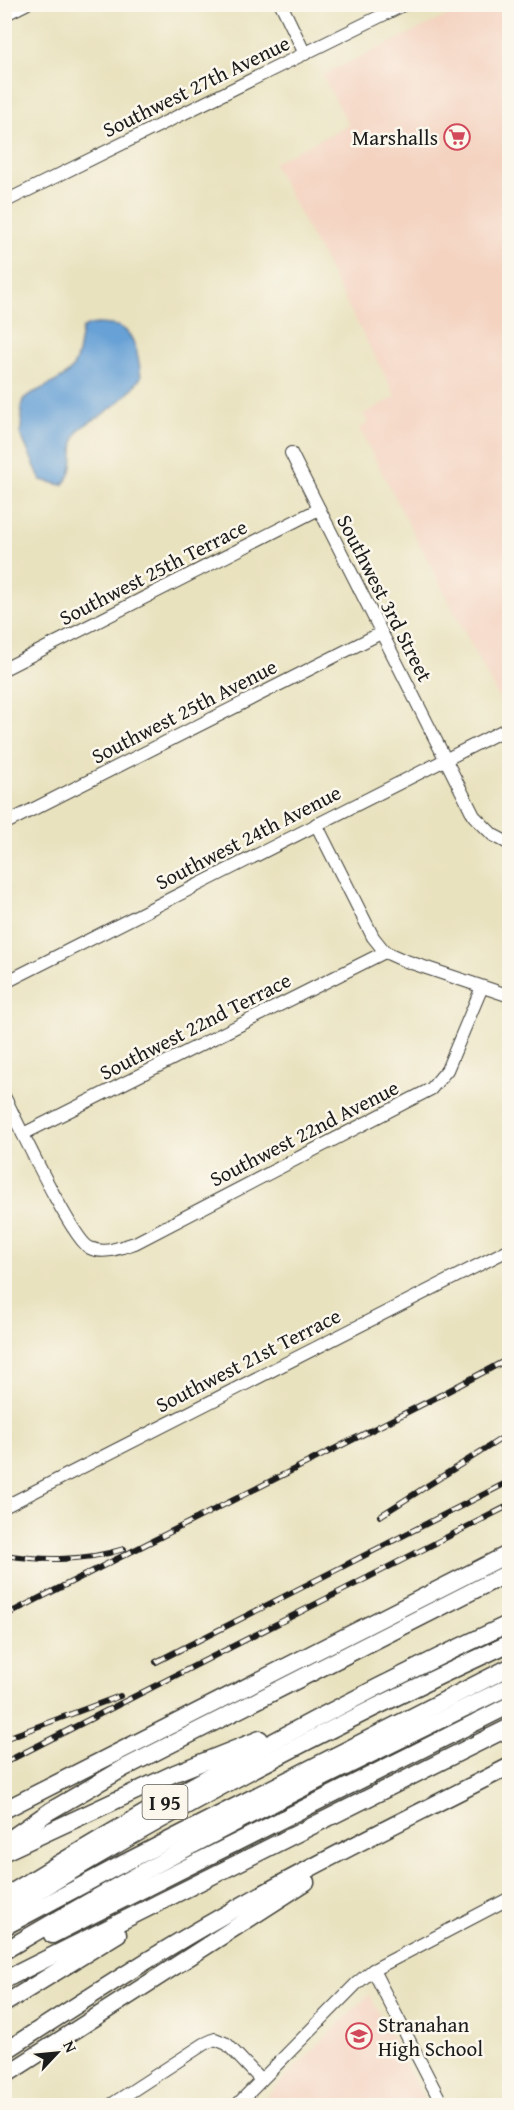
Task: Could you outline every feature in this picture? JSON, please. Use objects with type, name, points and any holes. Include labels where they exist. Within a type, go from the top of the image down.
[{"type":"highway","points":[[4,1810],[510,1552]]},
{"type":"highway","points":[[4,1843],[58,1806],[124,1768],[510,1572]]},
{"type":"highway","name":"I 95","points":[[4,1897],[159,1805],[328,1712],[510,1623]]},
{"type":"highway","points":[[4,1912],[127,1838],[288,1750],[510,1643]]},
{"type":"highway","points":[[4,1927],[124,1863],[510,1667]]},
{"type":"highway","points":[[4,1951],[226,1827],[510,1686]]},
{"type":"highway","points":[[4,1959],[510,1705]]},
{"type":"highway","points":[[4,1852],[175,1773],[328,1712]]},
{"type":"highway","points":[[4,1980],[510,1726]]},
{"type":"highway","points":[[4,2052],[214,1920],[370,1835],[437,1804],[510,1766]]},
{"type":"highway","points":[[4,2076],[291,1891],[437,1804]]},
{"type":"highway","points":[[4,2004],[203,1881]]},
{"type":"street","points":[[4,15],[26,4]]},
{"type":"street","points":[[281,4],[305,54]]},
{"type":"street","name":"Southwest 27th Avenue","points":[[4,202],[405,4]]},
{"type":"street","name":"Southwest 3rd Street","points":[[291,453],[445,759]]},
{"type":"street","name":"Southwest 25th Terrace","points":[[4,669],[319,509]]},
{"type":"street","name":"Southwest 25th Avenue","points":[[4,824],[381,633]]},
{"type":"street","name":"Southwest 24th Avenue","points":[[4,983],[510,727]]},
{"type":"street","points":[[445,759],[474,816],[493,835],[510,844]]},
{"type":"street","points":[[316,824],[373,937],[385,952],[402,960],[510,996]]},
{"type":"street","name":"Southwest 22nd Terrace","points":[[24,1134],[385,952]]},
{"type":"street","name":"Southwest 22nd Avenue","points":[[24,1134],[71,1227],[89,1248],[107,1251],[135,1243],[431,1089],[447,1070],[482,987]]},
{"type":"street","points":[[4,1096],[24,1134]]},
{"type":"street","name":"Southwest 21st Terrace","points":[[4,1506],[510,1249]]},
{"type":"street","points":[[236,2106],[356,1984],[373,1970],[510,1898]]},
{"type":"street","points":[[373,1970],[443,2106]]},
{"type":"street","points":[[109,2106],[215,2039],[228,2044],[261,2080]]},
{"type":"shaded area","points":[[470,5],[509,5],[510,708],[505,710],[359,428],[368,423],[363,414],[396,397],[273,163],[349,125],[322,75]]},
{"type":"shaded area","name":"Stranahan High School","points":[[369,1994],[427,2105],[258,2105]]},
{"type":"water","points":[[98,324],[117,326],[127,332],[136,350],[141,377],[117,403],[80,429],[74,442],[71,471],[62,485],[41,480],[20,433],[23,400],[67,374],[76,362],[82,329]]},
{"type":"railway","points":[[4,1616],[510,1358]]},
{"type":"railway","points":[[380,1516],[510,1433]]},
{"type":"railway","points":[[156,1662],[510,1481]]},
{"type":"railway","points":[[4,1763],[510,1505]]},
{"type":"railway","points":[[4,1555],[65,1559],[94,1556],[124,1549]]},
{"type":"railway","points":[[4,1739],[120,1696]]},
{"type":"place","name":"Marshalls","points":[[457,137]]},
{"type":"place","name":"Stranahan High School","points":[[359,2036]]}]
